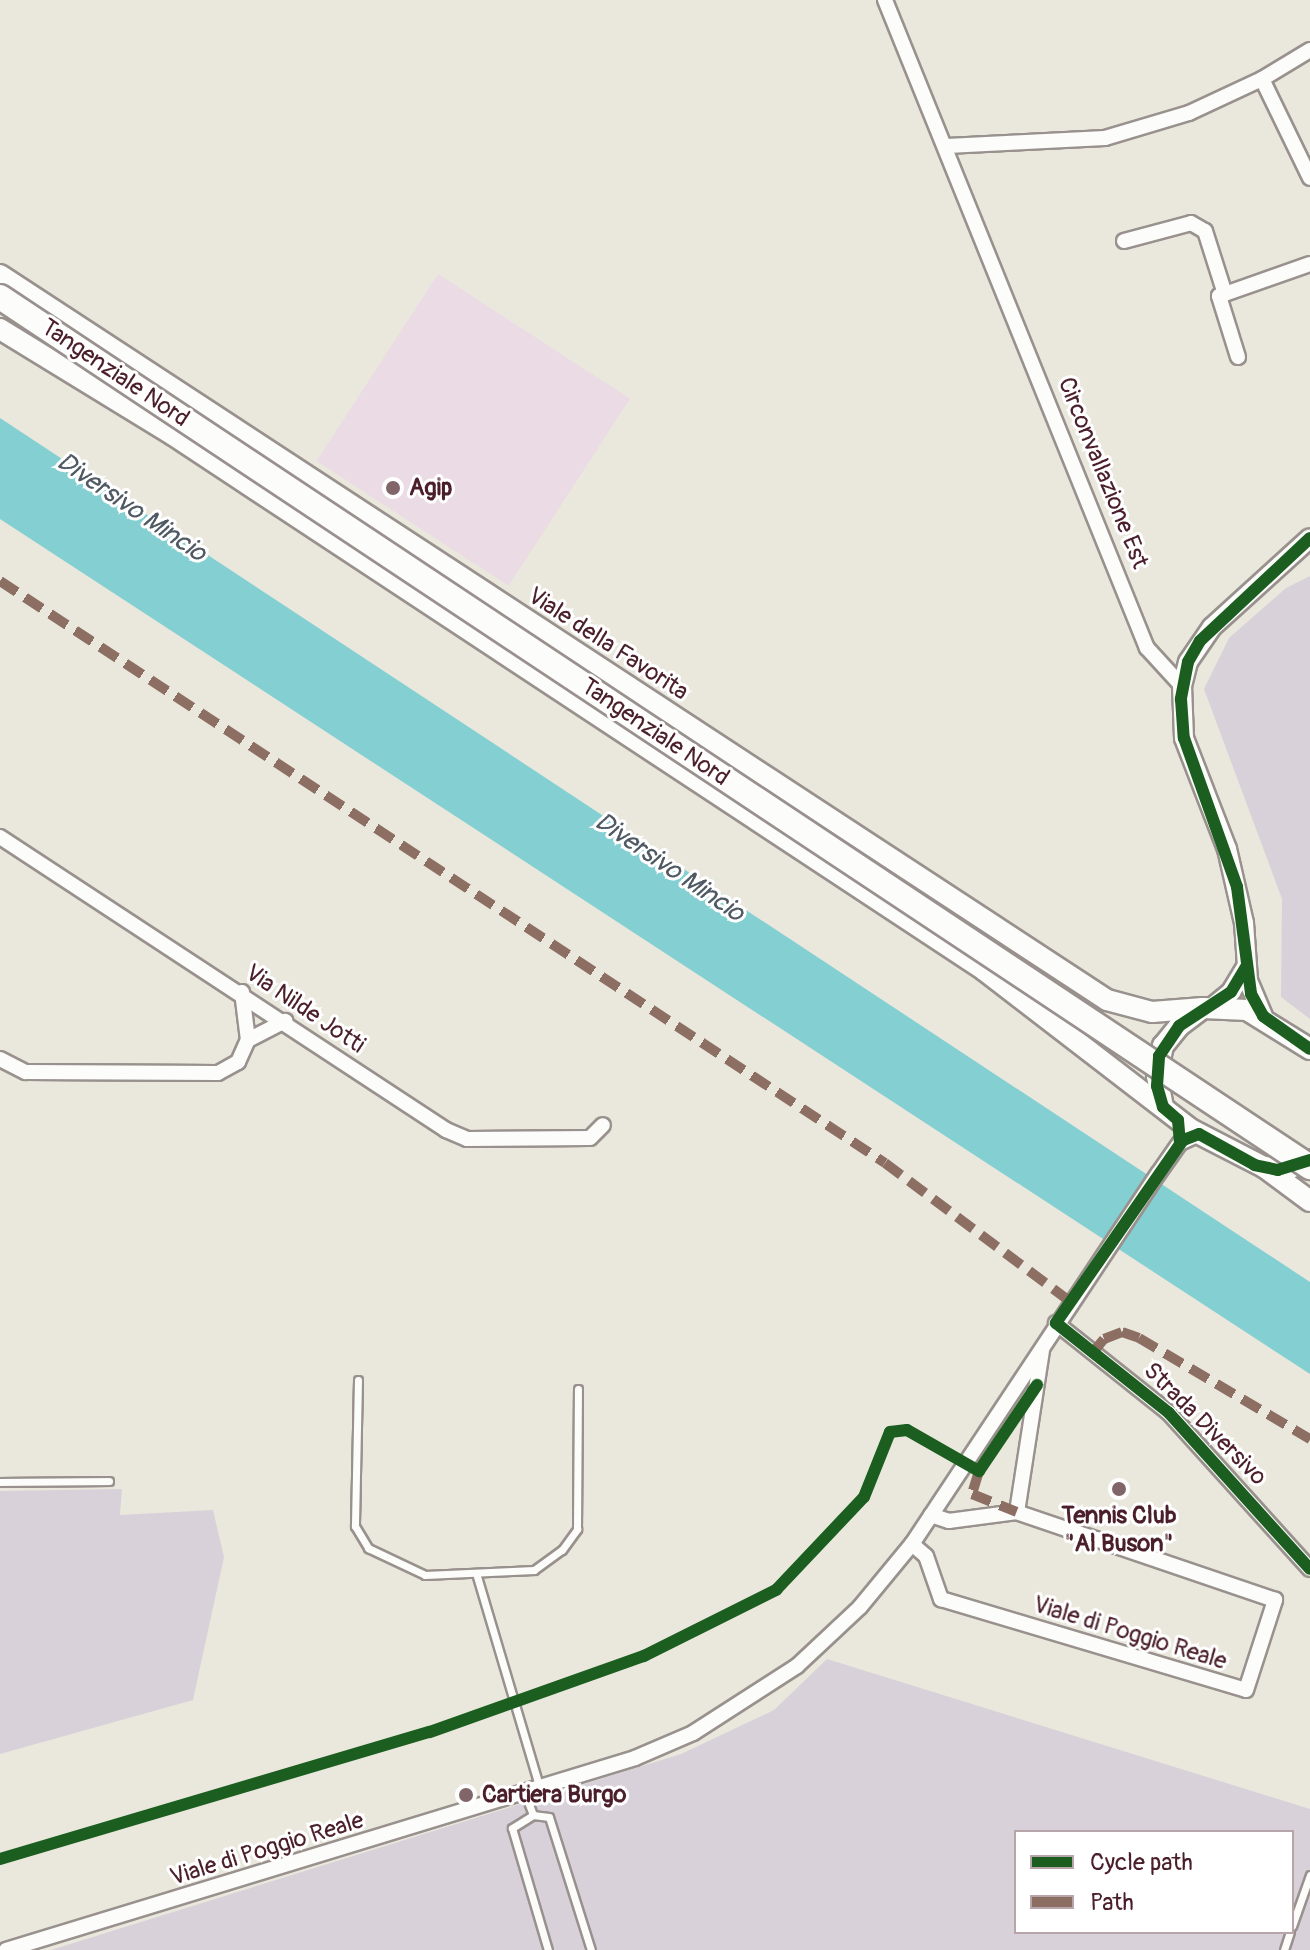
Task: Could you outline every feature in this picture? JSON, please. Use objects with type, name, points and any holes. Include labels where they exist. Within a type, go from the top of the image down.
[{"type":"highway","name":"Tangenziale Nord","points":[[0,297],[1310,1167]]},
{"type":"main road","name":"Viale della Favorita","points":[[0,275],[1107,1000],[1152,1012],[1209,1007],[1263,1016]]},
{"type":"main road","points":[[0,329],[173,435],[984,970],[1170,1114],[1190,1138],[1264,1167],[1310,1201]]},
{"type":"main road","points":[[1170,1114],[1157,1076],[1163,1046],[1179,1026],[1209,1007]]},
{"type":"main road","points":[[1263,1016],[1310,1049]]},
{"type":"main road","points":[[1264,1167],[1288,1169],[1310,1160]]},
{"type":"street","name":"Circonvallazione Est","points":[[885,0],[947,146],[1147,648],[1182,686]]},
{"type":"street","points":[[947,146],[1105,138],[1189,113],[1262,79],[1310,50]]},
{"type":"street","points":[[1262,79],[1310,178]]},
{"type":"street","points":[[1124,241],[1191,223],[1205,231],[1225,294]]},
{"type":"street","points":[[1238,357],[1219,296],[1310,264]]},
{"type":"street","points":[[1263,1016],[1251,994],[1242,906],[1227,849],[1184,738],[1182,686],[1188,662],[1212,627],[1310,538]]},
{"type":"street","name":"Via Nilde Jotti","points":[[0,837],[467,1139],[590,1138],[603,1125]]},
{"type":"street","points":[[1209,1007],[1231,992],[1247,965]]},
{"type":"street","points":[[0,1059],[26,1072],[218,1073],[238,1062],[248,1040],[242,992]]},
{"type":"street","points":[[248,1040],[285,1021]]},
{"type":"street","name":"Viale di Poggio Reale","points":[[6,1950],[533,1792],[667,1746],[742,1703],[797,1666],[850,1617],[912,1544],[1043,1342],[1158,1174],[1190,1138]]},
{"type":"street","name":"Strada Diversivo","points":[[1056,1323],[1169,1413],[1310,1569]]},
{"type":"street","name":"Viale di Poggio Reale","points":[[1017,1512],[1043,1342]]},
{"type":"street","name":"Viale di Poggio Reale","points":[[912,1544],[926,1556],[941,1599],[1246,1690],[1275,1600],[1017,1512],[949,1521],[931,1515]]},
{"type":"lane","points":[[358,1380],[355,1526],[368,1548],[425,1575],[534,1570],[562,1550],[577,1529],[578,1389]]},
{"type":"lane","points":[[0,1482],[109,1481]]},
{"type":"lane","points":[[476,1573],[533,1792],[533,1815]]},
{"type":"lane","points":[[548,1950],[512,1828],[533,1815],[549,1817],[591,1950]]},
{"type":"lane","points":[[1294,1920],[1310,1875]]},
{"type":"shaded area","points":[[438,274],[630,399],[509,586],[317,461]]},
{"type":"shaded area","points":[[1310,576],[1310,1019],[1281,997],[1282,899],[1204,689],[1229,638],[1286,588]]},
{"type":"shaded area","points":[[122,1489],[120,1515],[213,1510],[224,1557],[193,1700],[0,1754],[0,1491]]},
{"type":"shaded area","name":"Cartiera Burgo","points":[[827,1659],[1310,1809],[1310,1950],[51,1950],[681,1754],[774,1710]]},
{"type":"water","name":"Diversivo Mincio","points":[[0,418],[1310,1282],[1310,1374],[0,519]]},
{"type":"marked path","points":[[0,581],[885,1163],[1071,1302]]},
{"type":"marked path","points":[[1095,1350],[1104,1339],[1122,1332],[1139,1338],[1310,1439]]},
{"type":"marked path","points":[[979,1471],[972,1494],[1017,1512]]},
{"type":"cycle path","points":[[1310,538],[1200,641],[1188,662],[1181,699],[1184,738],[1237,887],[1251,994],[1263,1016],[1310,1049]]},
{"type":"cycle path","points":[[1180,1143],[1178,1120],[1163,1107],[1157,1086],[1159,1056],[1179,1026],[1231,992],[1247,965]]},
{"type":"cycle path","points":[[1310,1160],[1278,1170],[1255,1165],[1199,1134],[1183,1140],[1056,1323],[1169,1413],[1310,1569]]},
{"type":"cycle path","points":[[0,1859],[430,1732],[644,1656],[776,1590],[864,1497],[890,1432],[907,1430],[979,1471],[1037,1385]]},
{"type":"place","name":"Agip","points":[[393,488]]},
{"type":"place","name":"Tennis Club \"Al Buson\"","points":[[1119,1489]]},
{"type":"place","name":"Cartiera Burgo","points":[[466,1795]]}]
